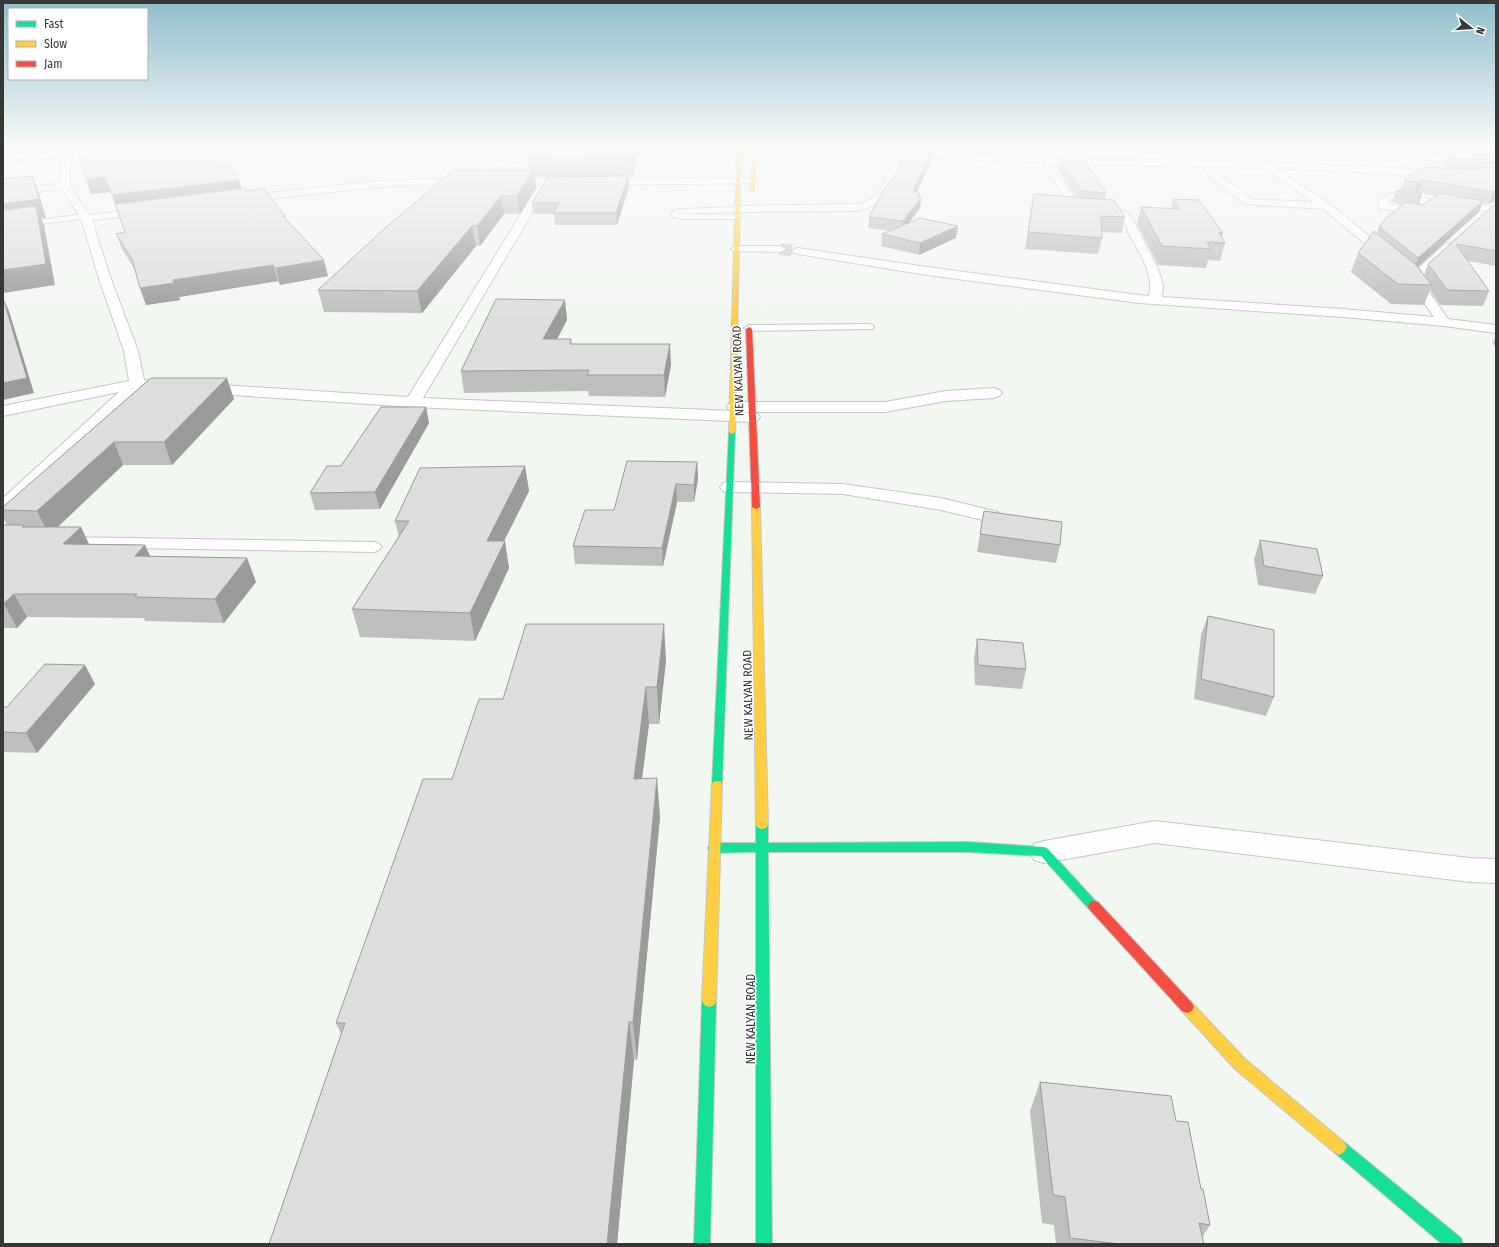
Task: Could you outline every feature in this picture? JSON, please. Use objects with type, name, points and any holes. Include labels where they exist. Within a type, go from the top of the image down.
[{"type":"street","points":[[75,204],[80,212],[131,351],[137,384]]},
{"type":"street","points":[[413,402],[529,204]]},
{"type":"street","name":"NEW KALYAN ROAD","points":[[739,204],[744,252]]},
{"type":"street","points":[[749,213],[750,204]]},
{"type":"street","points":[[739,213],[857,208],[870,204]]},
{"type":"street","points":[[1074,204],[1075,206],[1113,211],[1128,219],[1134,235],[1141,244],[1143,251],[1148,258],[1157,282],[1155,300]]},
{"type":"street","points":[[1291,204],[1326,206]]},
{"type":"street","points":[[1323,204],[1396,264]]},
{"type":"street","points":[[1471,204],[1493,206]]},
{"type":"street","points":[[1478,220],[1493,206]]},
{"type":"street","points":[[80,212],[157,210]]},
{"type":"street","name":"NEW KALYAN ROAD","points":[[702,1244],[714,848],[733,412],[734,328],[747,236]]},
{"type":"street","points":[[1444,322],[1410,276],[1460,236]]},
{"type":"street","points":[[744,252],[780,249]]},
{"type":"street","points":[[798,251],[928,271],[1155,300],[1342,313],[1444,322],[1496,329]]},
{"type":"street","name":"NEW KALYAN ROAD","points":[[748,324],[756,487],[762,848],[764,1244]]},
{"type":"street","points":[[734,344],[748,344]]},
{"type":"street","points":[[3,508],[137,384]]},
{"type":"street","points":[[3,411],[137,384],[413,402],[733,412],[885,406],[946,396],[994,392]]},
{"type":"street","points":[[729,487],[843,489],[941,504],[991,516]]},
{"type":"street","points":[[714,848],[968,847],[1044,852],[1154,832],[1470,870],[1496,871]]},
{"type":"street","points":[[1044,852],[1240,1064],[1455,1244]]},
{"type":"lane","points":[[687,210],[739,213],[681,216],[675,214],[679,211],[687,210]]},
{"type":"lane","points":[[3,227],[51,220],[80,212]]},
{"type":"lane","points":[[748,324],[869,327]]},
{"type":"lane","points":[[50,542],[374,547]]},
{"type":"building","points":[[115,204],[276,204],[285,216],[283,216],[324,260],[276,268],[273,265],[173,280],[174,283],[140,288],[132,259],[116,234],[125,232]]},
{"type":"building","points":[[413,204],[494,204],[477,226],[472,226],[417,291],[318,290],[384,229]]},
{"type":"building","points":[[558,204],[619,204],[616,213],[553,213]]},
{"type":"building","points":[[876,204],[916,204],[903,221],[869,217]]},
{"type":"building","points":[[1032,204],[1117,204],[1125,217],[1101,216],[1102,238],[1028,232]]},
{"type":"building","points":[[1176,204],[1202,204],[1223,233],[1219,232],[1225,243],[1207,242],[1211,249],[1162,246],[1141,207],[1179,209]]},
{"type":"building","points":[[1403,204],[1479,204],[1418,258],[1379,227],[1386,218]]},
{"type":"building","points":[[1496,204],[1496,251],[1456,244],[1489,291],[1447,290],[1428,264]]},
{"type":"building","points":[[36,206],[46,264],[3,270],[3,210]]},
{"type":"building","points":[[920,218],[958,226],[920,243],[882,234]]},
{"type":"building","points":[[1374,231],[1415,264],[1432,285],[1398,284],[1358,253]]},
{"type":"building","points":[[3,298],[27,378],[3,383]]},
{"type":"building","points":[[496,299],[565,300],[543,339],[571,339],[570,344],[670,344],[664,375],[587,375],[589,370],[461,371]]},
{"type":"building","points":[[151,378],[227,378],[164,442],[114,442],[37,511],[3,510],[3,507]]},
{"type":"building","points":[[381,407],[426,407],[375,492],[310,493],[327,466],[341,466]]},
{"type":"building","points":[[627,461],[697,462],[694,485],[676,484],[662,548],[573,546],[585,510],[614,510]]},
{"type":"building","points":[[525,466],[487,541],[505,541],[470,613],[352,609],[409,521],[395,521],[420,468]]},
{"type":"building","points":[[984,511],[1062,522],[1060,545],[980,534]]},
{"type":"building","points":[[3,525],[24,525],[22,527],[81,527],[63,544],[145,545],[135,556],[247,558],[215,599],[135,597],[137,594],[14,594],[3,604]]},
{"type":"building","points":[[1260,540],[1317,549],[1323,576],[1264,566]]},
{"type":"building","points":[[1208,616],[1274,630],[1274,697],[1201,679]]},
{"type":"building","points":[[526,624],[664,624],[657,687],[646,687],[634,779],[657,778],[633,1022],[629,1022],[607,1244],[269,1244],[345,1023],[336,1023],[423,779],[452,779],[479,699],[503,699]]},
{"type":"building","points":[[977,639],[1023,643],[1026,669],[978,665]]},
{"type":"building","points":[[45,664],[85,665],[26,733],[3,732],[3,707],[7,707]]},
{"type":"building","points":[[1040,1082],[1171,1096],[1176,1121],[1188,1122],[1201,1189],[1203,1189],[1210,1225],[1199,1223],[1204,1244],[1119,1244],[1070,1238],[1065,1197],[1053,1195]]},
{"type":"tunnel","points":[[780,249],[798,251]]},
{"type":"traffic: fast","points":[[717,785],[732,432]]},
{"type":"traffic: fast","points":[[762,825],[764,1244]]},
{"type":"traffic: fast","points":[[714,848],[968,847],[1044,852],[1094,906]]},
{"type":"traffic: fast","points":[[702,1244],[709,1001]]},
{"type":"traffic: fast","points":[[1339,1147],[1455,1244]]},
{"type":"traffic: slow","points":[[732,432],[738,204]]},
{"type":"traffic: slow","points":[[756,507],[762,825]]},
{"type":"traffic: slow","points":[[709,1001],[717,785]]},
{"type":"traffic: slow","points":[[1187,1007],[1240,1064],[1339,1147]]},
{"type":"traffic: jam","points":[[749,329],[756,507]]},
{"type":"traffic: jam","points":[[1094,906],[1187,1007]]}]
